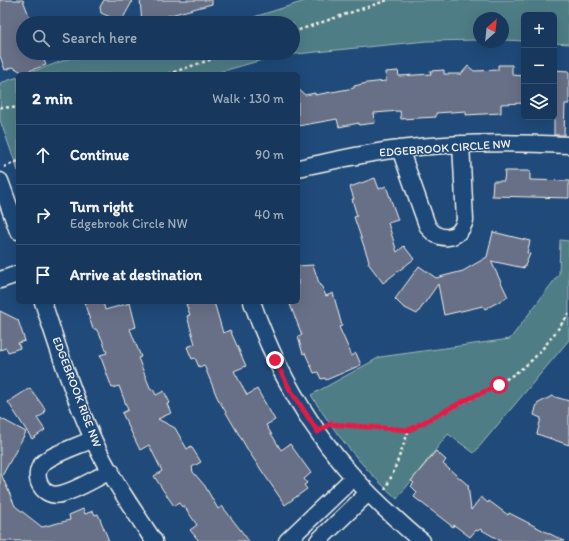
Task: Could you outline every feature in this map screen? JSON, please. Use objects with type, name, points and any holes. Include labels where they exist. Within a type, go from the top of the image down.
[{"type":"street","name":"EDGEBROOK CIRCLE NW","points":[[300,168],[400,149],[461,144],[521,142],[569,145]]},
{"type":"street","points":[[400,149],[427,224],[434,234],[445,238],[456,235],[461,231],[465,220],[461,144]]},
{"type":"street","points":[[0,181],[16,225]]},
{"type":"street","points":[[0,280],[16,275]]},
{"type":"street","name":"EDGEBROOK RISE NW","points":[[44,304],[64,366],[93,439],[110,471],[154,541]]},
{"type":"street","points":[[253,304],[275,360],[289,388],[318,432],[353,478],[372,498],[422,541]]},
{"type":"street","points":[[93,439],[43,463],[38,473],[39,484],[48,493],[60,495],[110,471]]},
{"type":"street","points":[[287,541],[353,478]]},
{"type":"street","points":[[318,541],[372,498]]},
{"type":"path","points":[[300,30],[388,0]]},
{"type":"path","points":[[174,72],[209,60]]},
{"type":"path","points":[[0,107],[16,108]]},
{"type":"path","points":[[0,170],[16,162]]},
{"type":"path","points":[[318,432],[330,424],[409,430],[466,400],[499,385],[532,359],[569,314]]},
{"type":"path","points":[[372,498],[384,492],[393,473],[409,430]]},
{"type":"green space","points":[[308,0],[569,0],[569,44],[557,43],[557,12],[521,12],[521,41],[509,40],[509,12],[473,12],[473,40],[427,41],[300,54],[300,16],[257,16]]},
{"type":"green space","points":[[65,60],[262,60],[220,72],[32,72]]},
{"type":"green space","points":[[16,78],[16,165],[0,120],[0,83]]},
{"type":"green space","points":[[560,240],[569,241],[569,340],[474,453],[448,434],[397,499],[350,450],[311,395],[380,357],[510,339],[559,274]]},
{"type":"building","points":[[0,0],[23,0],[29,16],[16,16],[16,60],[44,60],[46,65],[26,72],[21,72],[13,67],[5,70],[0,56]]},
{"type":"building","points":[[104,0],[133,0],[124,16],[108,16],[101,13],[100,7]]},
{"type":"building","points":[[140,0],[212,0],[212,4],[167,16],[141,16]]},
{"type":"building","points":[[498,65],[512,65],[512,75],[521,76],[521,103],[501,104],[501,113],[466,115],[466,111],[436,113],[436,117],[401,119],[400,111],[374,113],[375,123],[359,125],[359,123],[339,127],[337,119],[300,126],[300,91],[305,95],[315,93],[315,95],[354,88],[354,86],[367,83],[386,81],[385,72],[398,71],[399,76],[431,74],[430,71],[444,70],[444,74],[461,74],[468,66],[474,71],[498,70]]},
{"type":"building","points":[[557,70],[569,71],[569,104],[565,104],[564,135],[554,135],[554,120],[557,120]]},
{"type":"building","points":[[505,171],[530,171],[530,180],[569,181],[569,198],[492,196],[493,181],[504,181]]},
{"type":"building","points":[[375,178],[379,189],[386,186],[398,220],[388,223],[397,252],[404,246],[414,259],[383,283],[368,263],[369,261],[354,217],[357,216],[350,187]]},
{"type":"building","points":[[493,232],[530,241],[527,253],[530,254],[524,268],[491,261],[508,297],[485,309],[483,306],[444,315],[438,284],[417,314],[403,307],[395,299],[419,266],[436,278],[463,271],[487,257]]},
{"type":"building","points":[[313,265],[320,286],[321,285],[326,296],[333,293],[342,326],[339,327],[352,356],[356,353],[361,365],[326,380],[325,378],[321,379],[318,372],[314,373],[305,353],[303,354],[298,337],[302,335],[290,304],[300,304],[300,266]]},
{"type":"building","points":[[85,304],[104,304],[105,310],[130,304],[136,327],[130,329],[141,357],[138,358],[151,390],[153,389],[156,395],[164,391],[170,403],[167,404],[171,413],[158,419],[175,428],[187,449],[191,446],[201,462],[192,467],[193,472],[205,486],[218,509],[222,506],[249,541],[199,541],[190,530],[197,525],[184,506],[182,507],[179,503],[174,506],[163,490],[154,476],[162,471],[149,445],[140,450],[122,413],[128,410],[119,386],[112,388],[100,355],[107,353],[102,339],[96,329],[93,329]]},
{"type":"building","points":[[186,304],[215,304],[223,333],[230,330],[246,366],[234,371],[247,395],[257,389],[275,420],[266,425],[281,450],[290,444],[311,473],[304,479],[307,483],[304,485],[307,489],[285,505],[249,452],[217,397],[204,365],[199,367],[195,358],[192,359],[187,347],[195,344],[187,316],[190,315]]},
{"type":"building","points":[[0,311],[18,320],[25,341],[18,343],[20,348],[8,352],[6,348],[0,350]]},
{"type":"building","points":[[30,388],[45,409],[44,414],[37,418],[45,430],[32,439],[8,402]]},
{"type":"building","points":[[552,396],[569,401],[569,445],[537,434],[541,418],[534,415],[537,404]]},
{"type":"building","points":[[0,418],[26,432],[2,476],[15,506],[42,527],[70,520],[69,515],[83,509],[85,514],[93,511],[95,515],[98,514],[109,541],[0,541]]},
{"type":"building","points":[[436,451],[446,460],[443,464],[468,485],[471,510],[481,497],[508,515],[509,513],[564,541],[501,541],[480,529],[478,531],[476,530],[470,537],[454,525],[453,527],[414,497],[417,492],[411,486],[414,483],[411,481]]},
{"type":"route","points":[[275,360],[289,388],[318,432],[330,424],[409,430],[466,400],[499,385]]}]
